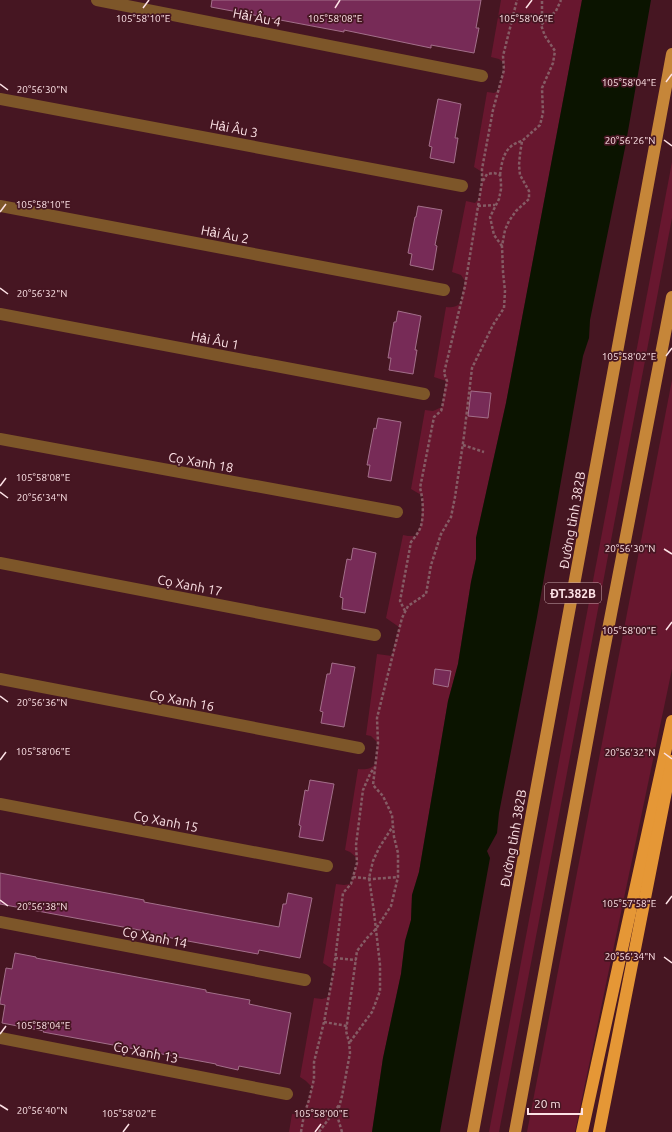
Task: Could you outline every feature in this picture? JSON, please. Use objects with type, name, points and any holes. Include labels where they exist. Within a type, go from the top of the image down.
[{"type":"highway","points":[[582,1132],[672,721]]},
{"type":"highway","points":[[599,1132],[672,761]]},
{"type":"main road","name":"Đường tỉnh 382B","points":[[473,1132],[672,54]]},
{"type":"main road","name":"ĐT.382B","points":[[515,1132],[601,666],[672,297]]},
{"type":"street","name":"Hải Âu 4","points":[[96,0],[482,76]]},
{"type":"street","name":"Hải Âu 3","points":[[0,99],[462,186]]},
{"type":"street","name":"Hải Âu 2","points":[[0,206],[444,290]]},
{"type":"street","name":"Hải Âu 1","points":[[0,314],[424,394]]},
{"type":"street","name":"Cọ Xanh 18","points":[[0,439],[397,512]]},
{"type":"street","name":"Cọ Xanh 17","points":[[0,563],[375,635]]},
{"type":"street","name":"Cọ Xanh 16","points":[[0,679],[358,748]]},
{"type":"street","name":"Cọ Xanh 15","points":[[0,804],[327,866]]},
{"type":"street","name":"Cọ Xanh 14","points":[[0,922],[305,980]]},
{"type":"street","name":"Cọ Xanh 13","points":[[0,1038],[287,1094]]},
{"type":"path","points":[[405,611],[400,601],[411,542],[421,526],[423,496],[420,488],[434,417],[442,411],[446,381],[444,373],[465,286],[482,182],[482,168],[492,117],[504,70],[504,56],[517,0]]},
{"type":"path","points":[[502,246],[494,235],[490,217],[501,189],[502,182],[500,175],[503,157],[514,143],[522,141],[540,125],[543,113],[542,88],[553,63],[556,51],[545,36],[542,25],[542,0]]},
{"type":"path","points":[[542,25],[556,11],[561,0]]},
{"type":"path","points":[[342,1132],[337,1115],[350,1053],[346,1031],[357,951],[376,929],[391,906],[398,876],[398,853],[394,837],[392,815],[383,796],[373,785],[378,743],[377,718],[402,618],[408,606],[426,594],[431,564],[441,534],[450,517],[455,497],[463,444],[472,368],[493,325],[504,308],[505,291],[502,246],[505,230],[516,211],[529,199],[529,191],[520,175],[519,170],[522,141]]},
{"type":"path","points":[[482,182],[487,174],[494,173],[500,175]]},
{"type":"path","points":[[478,206],[495,205]]},
{"type":"path","points":[[463,444],[484,452]]},
{"type":"path","points":[[301,1132],[314,1079],[314,1062],[324,1022],[335,958],[343,893],[351,884],[358,863],[356,845],[362,790],[375,767]]},
{"type":"path","points":[[349,1042],[372,1012],[380,991],[380,965],[368,878],[379,848],[393,826]]},
{"type":"path","points":[[353,877],[368,878],[398,876]]},
{"type":"path","points":[[335,958],[356,960]]},
{"type":"path","points":[[324,1022],[347,1026]]},
{"type":"path","points":[[319,1132],[340,1104]]},
{"type":"shaded area","points":[[501,0],[582,0],[506,403],[476,538],[476,559],[458,664],[448,701],[419,872],[412,895],[411,920],[405,941],[401,974],[383,1058],[372,1132],[289,1132],[292,1114],[304,1115],[312,1087],[300,1077],[314,998],[322,999],[329,995],[334,970],[323,963],[336,884],[351,884],[357,863],[357,858],[345,850],[358,769],[368,769],[376,764],[378,743],[371,736],[366,735],[377,654],[392,656],[399,627],[386,618],[403,535],[416,536],[421,525],[423,496],[411,489],[425,410],[433,411],[442,407],[446,381],[434,377],[446,307],[454,307],[461,303],[465,281],[461,275],[452,272],[466,201],[475,203],[479,199],[482,172],[474,167],[487,92],[494,93],[498,91],[504,70],[504,63],[499,59],[491,57]]},
{"type":"shaded area","points":[[582,0],[651,0],[625,148],[590,320],[589,338],[583,356],[537,617],[499,813],[497,833],[487,851],[490,858],[440,1132],[372,1132],[383,1058],[401,974],[405,941],[411,920],[412,895],[419,872],[448,701],[458,664],[476,559],[476,538],[506,403]]},
{"type":"shaded area","points":[[672,162],[672,218],[499,1132],[489,1132]]},
{"type":"shaded area","points":[[672,380],[672,669],[575,1132],[527,1132]]},
{"type":"building","points":[[212,0],[481,0],[476,28],[479,28],[474,53],[431,45],[431,48],[344,30],[344,32],[211,7]]},
{"type":"building","points":[[438,99],[461,104],[455,138],[458,138],[454,163],[430,158],[432,147],[429,146]]},
{"type":"building","points":[[418,206],[442,210],[435,245],[437,246],[433,270],[410,265],[412,254],[408,253]]},
{"type":"building","points":[[398,311],[421,316],[415,350],[417,350],[413,374],[389,370],[391,358],[388,358],[394,322],[396,322]]},
{"type":"building","points":[[471,391],[491,393],[488,418],[468,416]]},
{"type":"building","points":[[378,418],[401,422],[391,481],[368,477],[370,465],[367,465],[374,428],[376,429]]},
{"type":"building","points":[[353,548],[376,553],[365,613],[342,609],[343,598],[340,597],[347,559],[351,560]]},
{"type":"building","points":[[332,663],[355,667],[344,727],[321,723],[323,712],[320,711],[327,674],[330,674]]},
{"type":"building","points":[[435,669],[451,671],[448,687],[433,684]]},
{"type":"building","points":[[310,780],[334,784],[323,841],[299,837],[301,826],[299,825],[305,790],[308,791]]},
{"type":"building","points":[[0,873],[279,927],[283,904],[286,904],[288,893],[312,898],[300,958],[259,950],[258,954],[0,904]]},
{"type":"building","points":[[15,953],[206,990],[206,992],[250,1000],[249,1004],[291,1013],[280,1074],[239,1066],[238,1070],[216,1064],[2,1023],[5,1005],[0,1004],[0,1002],[6,968],[12,969]]}]
